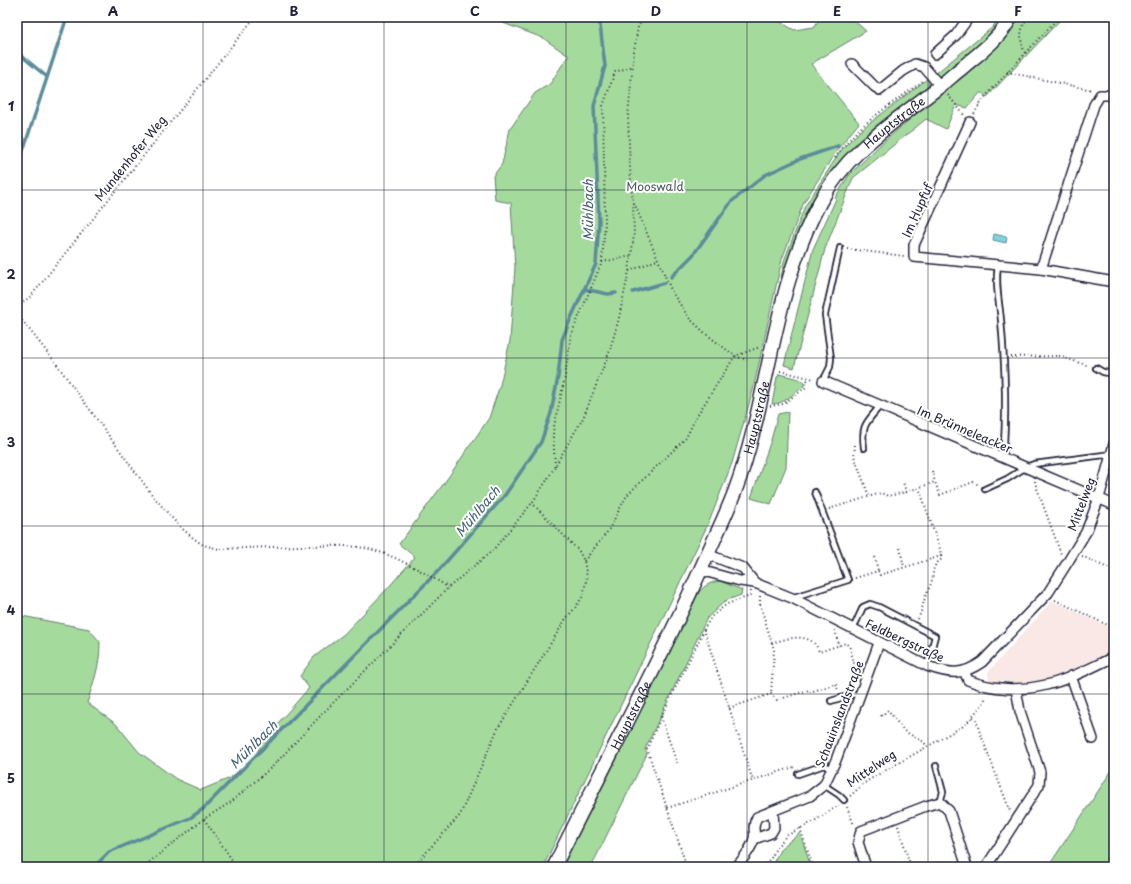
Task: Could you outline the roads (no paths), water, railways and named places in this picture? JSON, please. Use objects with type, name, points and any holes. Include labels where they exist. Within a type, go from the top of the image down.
[{"type":"street","points":[[935,54],[956,35],[969,17]]},
{"type":"street","name":"Hauptstraße","points":[[554,867],[692,589],[734,493],[745,462],[787,285],[795,260],[819,203],[831,183],[863,146],[988,47],[1011,17]]},
{"type":"street","points":[[852,64],[875,87],[880,90],[914,64],[924,67],[940,86]]},
{"type":"street","points":[[1041,269],[1094,105],[1100,96],[1114,95]]},
{"type":"street","name":"Im Hupfuf","points":[[970,122],[914,246],[914,257],[1041,269],[1114,282]]},
{"type":"street","name":"Im Brünneleacker","points":[[823,381],[1114,505]]},
{"type":"street","name":"Mittelweg","points":[[964,672],[972,669],[982,662],[1048,594],[1086,532],[1099,498],[1114,444]]},
{"type":"street","name":"Feldbergstraße","points":[[707,554],[743,568],[758,584]]},
{"type":"street","name":"Feldbergstraße","points":[[700,570],[740,581],[758,584],[792,598],[927,666],[953,673],[964,672]]},
{"type":"street","name":"Schauinslandstraße","points":[[736,867],[740,863],[754,839],[753,824],[757,817],[810,796],[824,785],[832,770],[879,643]]},
{"type":"street","points":[[964,672],[968,680],[987,687],[1016,689],[1046,685],[1114,657]]},
{"type":"street","points":[[1070,676],[1093,740]]},
{"type":"street","points":[[986,867],[1038,785],[1040,772],[1020,711],[1016,689]]},
{"type":"street","points":[[866,867],[858,842],[861,831],[895,817],[940,802],[949,811],[967,867]]},
{"type":"street","points":[[754,839],[771,833],[774,828],[773,811]]},
{"type":"lane","points":[[823,381],[830,367],[831,358],[825,315],[840,248]]},
{"type":"lane","points":[[998,265],[996,278],[1006,425],[1003,458]]},
{"type":"lane","points":[[1096,368],[1103,372],[1114,374]]},
{"type":"lane","points":[[864,448],[864,425],[880,406]]},
{"type":"lane","points":[[985,489],[1034,464],[1112,454]]},
{"type":"lane","points":[[792,598],[848,580],[815,492]]},
{"type":"lane","points":[[853,629],[863,607],[870,604],[915,625],[935,636],[927,666]]},
{"type":"lane","points":[[831,701],[854,694],[859,696]]},
{"type":"lane","points":[[798,774],[824,765],[832,770]]},
{"type":"lane","points":[[936,766],[943,792],[940,802]]},
{"type":"lane","points":[[824,785],[844,800]]},
{"type":"water","points":[[994,234],[1007,237],[1006,243],[993,240]]},
{"type":"waterway","points":[[17,169],[67,17]]},
{"type":"waterway","name":"Mühlbach","points":[[94,867],[109,852],[190,818],[203,809],[439,570],[505,495],[541,442],[551,413],[558,377],[562,340],[596,264],[599,222],[594,106],[605,66],[599,17]]},
{"type":"waterway","points":[[17,52],[47,77]]},
{"type":"waterway","points":[[671,277],[693,255],[731,202],[765,175],[800,159],[838,146]]},
{"type":"waterway","points":[[633,292],[664,283]]},
{"type":"waterway","points":[[584,289],[608,294],[616,293]]},
{"type":"park label","name":"Mooswald","points":[[655,186]]}]
